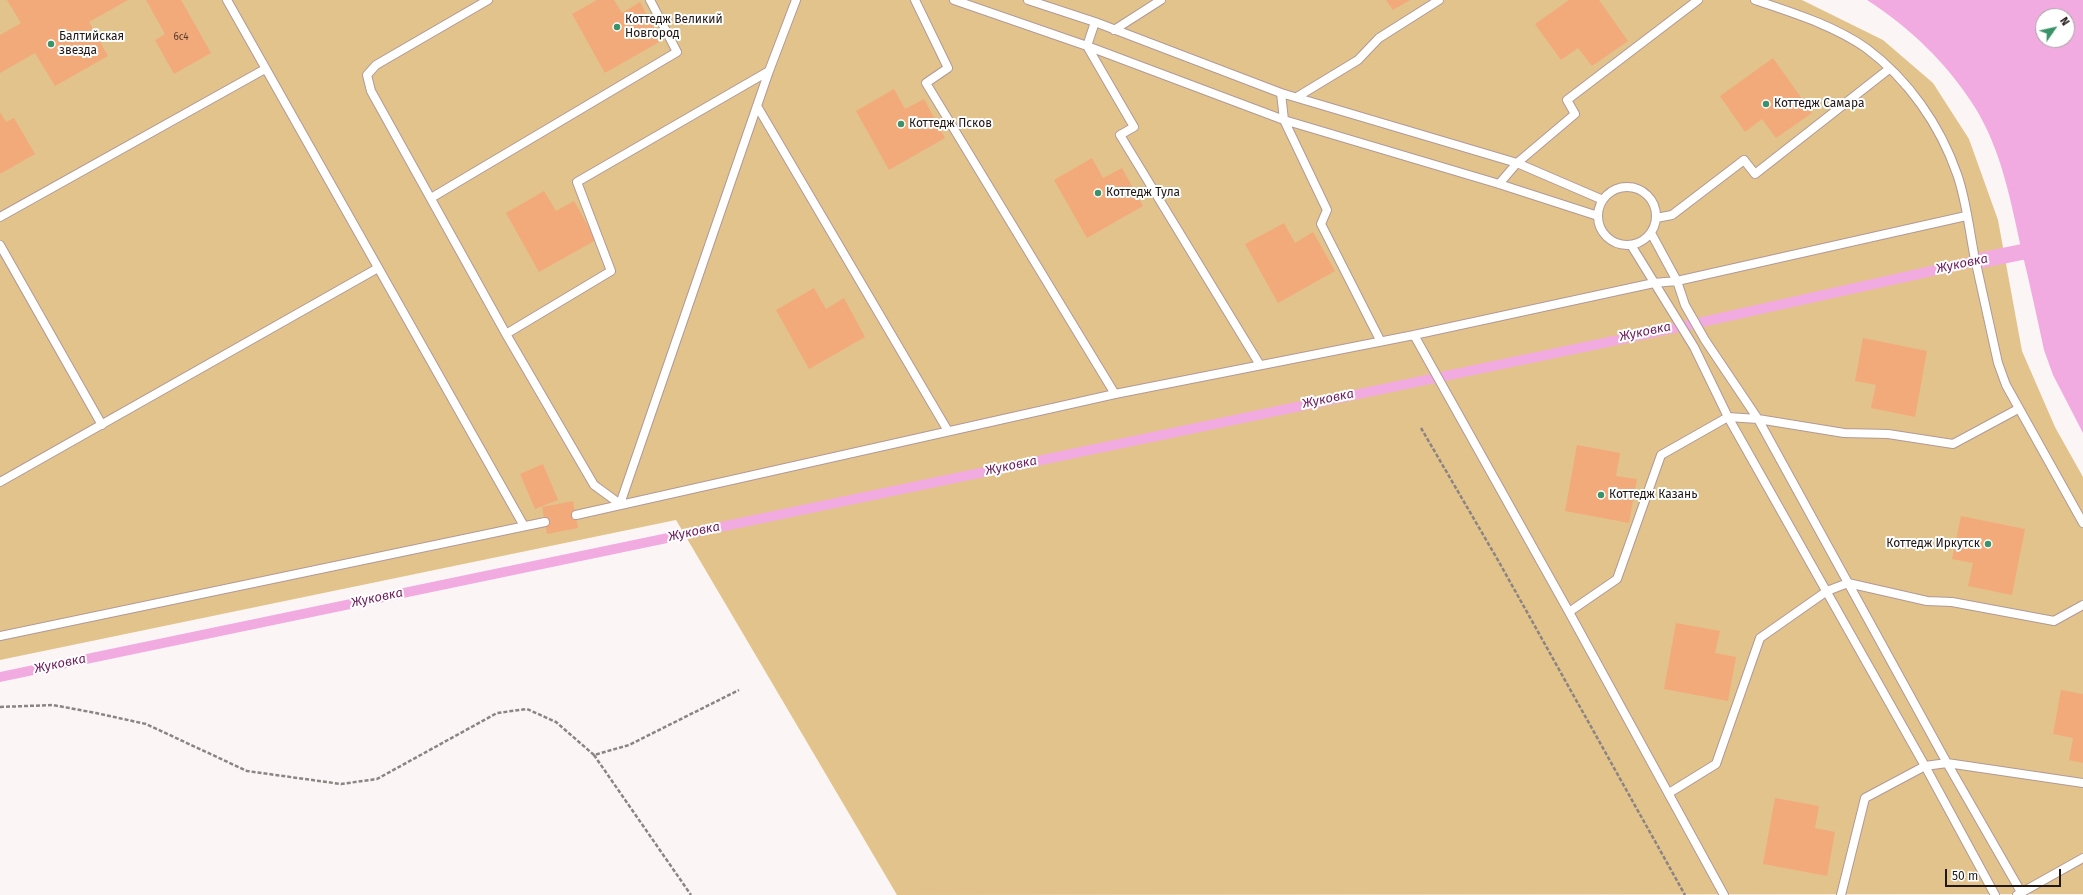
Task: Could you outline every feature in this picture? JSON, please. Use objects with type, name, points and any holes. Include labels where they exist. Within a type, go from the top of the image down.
[{"type":"lane","points":[[226,0],[524,526]]},
{"type":"lane","points":[[488,0],[376,65],[367,75],[371,91],[506,334],[594,485],[620,504]]},
{"type":"lane","points":[[431,198],[677,52],[650,0]]},
{"type":"lane","points":[[620,504],[769,71],[796,0]]},
{"type":"lane","points":[[916,0],[948,68],[926,83],[1115,394]]},
{"type":"lane","points":[[954,0],[1087,46],[1284,120],[1499,184],[1598,216]]},
{"type":"lane","points":[[1028,0],[1095,22],[1281,93],[1517,163],[1603,200]]},
{"type":"lane","points":[[1114,30],[1161,0]]},
{"type":"lane","points":[[1297,97],[1358,60],[1379,38],[1440,0]]},
{"type":"lane","points":[[1499,184],[1517,163],[1575,114],[1567,100],[1698,0]]},
{"type":"lane","points":[[1755,0],[1812,20],[1843,34],[1866,49],[1909,89],[1944,144],[1957,175],[1998,363],[2006,385],[2018,409],[2083,523]]},
{"type":"lane","points":[[1095,22],[1087,46],[1134,127],[1120,135],[1260,365]]},
{"type":"lane","points":[[0,217],[265,69]]},
{"type":"lane","points":[[1656,218],[1672,215],[1744,160],[1755,174],[1889,69]]},
{"type":"lane","points":[[506,334],[611,271],[577,182],[769,71]]},
{"type":"lane","points":[[1281,93],[1284,120],[1327,210],[1321,224],[1380,340]]},
{"type":"lane","points":[[757,106],[948,431]]},
{"type":"lane","points":[[1627,186],[1637,188],[1645,192],[1652,200],[1656,209],[1656,218],[1651,233],[1639,243],[1632,245],[1612,241],[1600,226],[1598,216],[1603,200],[1609,192],[1627,186]]},
{"type":"lane","points":[[576,515],[1115,394],[1414,334],[1654,283],[1676,281],[1966,216]]},
{"type":"lane","points":[[1651,233],[1676,281],[1685,305],[1705,340],[1758,419],[2018,894],[2083,858]]},
{"type":"lane","points":[[0,244],[102,425]]},
{"type":"lane","points":[[1632,245],[1694,347],[1728,417],[1925,766],[1995,895]]},
{"type":"lane","points":[[0,482],[378,268]]},
{"type":"lane","points":[[1414,334],[1569,612],[1724,895]]},
{"type":"lane","points":[[1569,612],[1617,579],[1661,455],[1728,417],[1758,419],[1844,433],[1888,434],[1953,444],[2018,409]]},
{"type":"lane","points":[[0,636],[545,522]]},
{"type":"lane","points":[[1669,793],[1716,764],[1760,638],[1827,591],[1848,583],[1927,601],[1952,602],[2054,621],[2083,605]]},
{"type":"lane","points":[[1841,895],[1865,798],[1925,766],[1947,763],[2083,783]]},
{"type":"path","points":[[1421,428],[1499,562],[1685,895]]},
{"type":"path","points":[[594,755],[629,745],[739,690]]},
{"type":"path","points":[[0,707],[53,705],[146,724],[247,770],[341,784],[377,779],[497,713],[527,709],[556,722],[594,755],[691,895]]},
{"type":"shaded area","points":[[0,0],[1802,0],[1883,40],[1933,83],[1969,139],[1998,220],[2022,351],[2055,427],[2083,477],[2083,894],[897,895],[676,520],[0,660]]},
{"type":"water","points":[[1867,0],[2083,0],[2083,433],[2053,375],[2044,350],[2009,196],[1992,140],[1974,106],[1952,75],[1926,47],[1898,22]]},
{"type":"water","points":[[1998,251],[2001,261],[1671,334],[0,682],[0,672],[1666,325]]},
{"type":"building","name":"Балтийская звезда","points":[[7,0],[128,0],[89,22],[108,56],[55,86],[35,53],[0,73],[0,35],[21,23]]},
{"type":"building","name":"Балтийская звезда","points":[[146,0],[181,0],[211,53],[174,74],[155,40],[165,34]]},
{"type":"building","name":"Коттедж Великий Новгород","points":[[597,0],[614,0],[622,13],[640,2],[661,41],[605,73],[572,14]]},
{"type":"building","points":[[1386,0],[1410,0],[1393,10]]},
{"type":"building","points":[[1569,0],[1599,0],[1628,41],[1592,66],[1578,48],[1561,60],[1535,24]]},
{"type":"building","name":"Коттедж Самара","points":[[1773,58],[1812,113],[1776,138],[1762,119],[1745,132],[1720,96]]},
{"type":"building","name":"Коттедж Псков","points":[[894,89],[905,109],[924,99],[945,138],[889,170],[856,111]]},
{"type":"building","points":[[0,112],[6,122],[14,118],[35,154],[0,174]]},
{"type":"building","name":"Коттедж Тула","points":[[1092,158],[1103,178],[1122,168],[1143,206],[1087,238],[1054,180]]},
{"type":"building","points":[[544,191],[556,211],[574,201],[596,240],[539,272],[506,213]]},
{"type":"building","points":[[1284,223],[1295,243],[1313,232],[1335,271],[1278,303],[1245,244]]},
{"type":"building","points":[[814,288],[826,309],[844,298],[865,337],[809,369],[776,310]]},
{"type":"building","points":[[1863,338],[1927,351],[1915,417],[1871,408],[1876,385],[1855,381]]},
{"type":"building","name":"Коттедж Казань","points":[[1577,445],[1620,453],[1616,476],[1637,479],[1629,523],[1565,511]]},
{"type":"building","points":[[543,464],[558,500],[535,509],[520,474]]},
{"type":"building","points":[[573,501],[578,528],[547,534],[542,507]]},
{"type":"building","name":"Коттедж Иркутск","points":[[1961,516],[2025,529],[2012,595],[1968,586],[1973,563],[1952,559]]},
{"type":"building","points":[[1676,623],[1720,631],[1715,653],[1736,657],[1728,701],[1664,689]]},
{"type":"building","points":[[2061,690],[2083,694],[2083,763],[2069,760],[2073,738],[2053,734]]},
{"type":"building","points":[[1775,798],[1819,806],[1815,828],[1835,832],[1827,876],[1763,864]]},
{"type":"waterway","name":"Жуковка","points":[[1978,261],[2022,252]]},
{"type":"place","name":"Коттедж Великий Новгород","points":[[617,27]]},
{"type":"place","name":"Балтийская звезда","points":[[51,44]]},
{"type":"place","name":"Коттедж Самара","points":[[1766,104]]},
{"type":"place","name":"Коттедж Псков","points":[[901,124]]},
{"type":"place","name":"Коттедж Тула","points":[[1098,193]]},
{"type":"place","name":"Коттедж Казань","points":[[1601,495]]},
{"type":"place","name":"Коттедж Иркутск","points":[[1988,544]]}]
